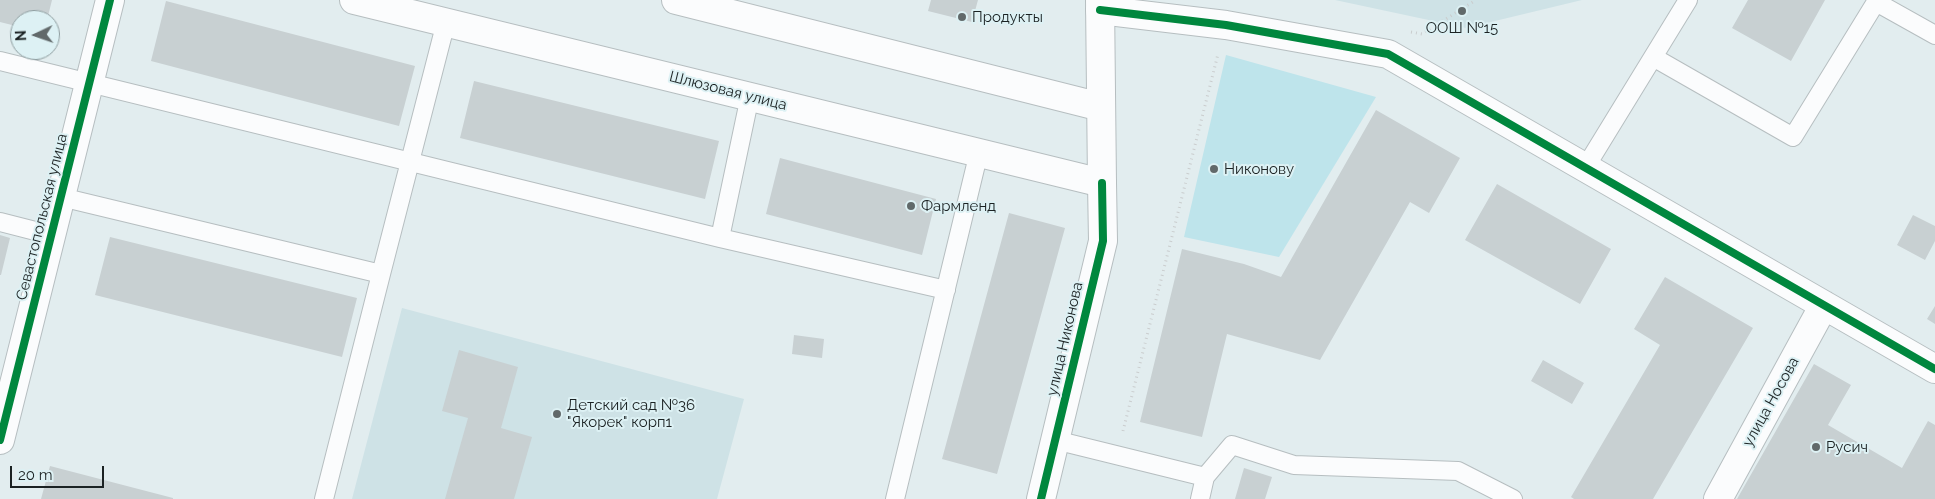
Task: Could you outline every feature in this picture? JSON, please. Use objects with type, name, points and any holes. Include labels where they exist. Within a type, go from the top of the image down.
[{"type":"street","name":"Севастопольская улица","points":[[0,440],[110,0]]},
{"type":"street","name":"Шлюзовая улица","points":[[354,0],[1102,183]]},
{"type":"street","points":[[676,0],[1101,107],[1100,5],[1388,54],[1935,369]]},
{"type":"street","name":"улица Никонова","points":[[1041,499],[1103,241],[1101,107]]},
{"type":"street","name":"улица Носова","points":[[1718,499],[1824,305]]},
{"type":"lane","points":[[1585,168],[1688,0]]},
{"type":"lane","points":[[1653,57],[1793,137],[1876,2],[1935,35]]},
{"type":"lane","points":[[324,499],[446,22]]},
{"type":"lane","points":[[0,61],[720,238],[946,290]]},
{"type":"lane","points":[[720,238],[750,96]]},
{"type":"lane","points":[[895,499],[979,152]]},
{"type":"lane","points":[[61,197],[381,274]]},
{"type":"lane","points":[[0,222],[51,235]]},
{"type":"lane","points":[[1055,440],[1205,477]]},
{"type":"lane","points":[[1200,499],[1205,477],[1232,445],[1294,465],[1458,472],[1513,499]]},
{"type":"path","points":[[1116,456],[1226,25]]},
{"type":"shaded area","name":"ООШ №15","points":[[1335,0],[1582,0],[1466,28]]},
{"type":"shaded area","points":[[1226,55],[1376,97],[1279,257],[1184,237]]},
{"type":"shaded area","name":"Детский сад №36 \"Якорек\" корп1","points":[[402,308],[744,399],[717,499],[352,499]]},
{"type":"building","points":[[0,0],[52,0],[50,10],[10,10],[10,24],[0,22]]},
{"type":"building","name":"Продукты","points":[[931,0],[978,0],[972,22],[928,11]]},
{"type":"building","points":[[1748,0],[1825,0],[1791,61],[1732,28]]},
{"type":"building","points":[[166,1],[415,66],[399,126],[151,61]]},
{"type":"building","points":[[474,81],[719,141],[705,199],[460,138]]},
{"type":"building","points":[[1376,110],[1460,158],[1429,213],[1410,202],[1320,360],[1227,334],[1202,437],[1140,422],[1182,249],[1244,264],[1281,277]]},
{"type":"building","points":[[780,158],[936,199],[922,255],[766,214]]},
{"type":"building","points":[[1497,184],[1611,249],[1580,304],[1465,240]]},
{"type":"building","points":[[1009,213],[1065,228],[997,474],[942,459]]},
{"type":"building","points":[[1913,215],[1935,226],[1935,241],[1925,260],[1897,245]]},
{"type":"building","points":[[0,235],[10,238],[1,275],[0,275]]},
{"type":"building","points":[[110,237],[357,298],[342,357],[95,295]]},
{"type":"building","points":[[1665,277],[1753,328],[1653,499],[1574,499],[1571,497],[1660,345],[1634,329]]},
{"type":"building","points":[[1935,306],[1935,324],[1927,319]]},
{"type":"building","points":[[794,335],[824,339],[822,358],[792,354]]},
{"type":"building","points":[[459,350],[518,367],[501,428],[532,437],[514,499],[445,499],[468,418],[442,411]]},
{"type":"building","points":[[1543,360],[1584,383],[1572,404],[1531,381]]},
{"type":"building","name":"Русич","points":[[1814,364],[1851,385],[1828,425],[1902,468],[1928,421],[1935,425],[1935,499],[1737,499]]},
{"type":"building","points":[[50,466],[173,498],[173,499],[41,499]]},
{"type":"building","points":[[1244,468],[1272,477],[1265,499],[1235,499]]},
{"type":"cycle path","points":[[0,440],[110,0]]},
{"type":"cycle path","points":[[1100,10],[1226,25],[1388,54],[1935,369]]},
{"type":"cycle path","points":[[1041,499],[1103,241],[1102,183]]},
{"type":"place","name":"ООШ №15","points":[[1462,11]]},
{"type":"place","name":"Продукты","points":[[962,17]]},
{"type":"place","name":"Никонову","points":[[1214,169]]},
{"type":"place","name":"Фармленд","points":[[911,206]]},
{"type":"place","name":"Детский сад №36 \"Якорек\" корп1","points":[[557,414]]},
{"type":"place","name":"Русич","points":[[1816,447]]}]
